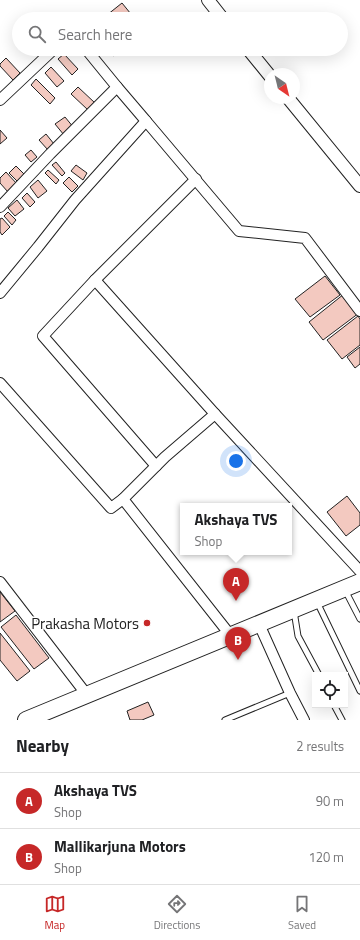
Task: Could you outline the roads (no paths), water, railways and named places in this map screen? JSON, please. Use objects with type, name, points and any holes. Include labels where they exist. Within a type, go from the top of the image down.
[{"type":"main road","points":[[26,720],[360,582]]},
{"type":"street","points":[[208,0],[217,12]]},
{"type":"street","points":[[0,100],[47,56]]},
{"type":"street","points":[[92,56],[239,231],[305,238],[360,311]]},
{"type":"street","points":[[254,56],[264,69]]},
{"type":"street","points":[[0,207],[117,87]]},
{"type":"street","points":[[293,104],[360,186]]},
{"type":"street","points":[[0,293],[75,200],[146,121]]},
{"type":"street","points":[[156,466],[43,336],[196,179]]},
{"type":"street","points":[[96,280],[215,414],[360,571]]},
{"type":"street","points":[[0,383],[111,508],[123,499],[165,457],[215,414]]},
{"type":"street","points":[[123,499],[231,636]]},
{"type":"street","points":[[0,582],[87,695]]},
{"type":"street","points":[[259,624],[290,693],[304,720]]},
{"type":"lane","points":[[344,589],[360,619]]},
{"type":"lane","points":[[316,600],[360,692]]},
{"type":"lane","points":[[294,610],[298,636],[317,672]]},
{"type":"lane","points":[[225,720],[290,693]]},
{"type":"lane","points":[[336,708],[342,720]]},
{"type":"place","name":"Akshaya TVS","points":[[236,601]]},
{"type":"place","name":"Prakasha Motors","points":[[147,623]]},
{"type":"place","name":"Mallikarjuna Motors","points":[[238,660]]}]
